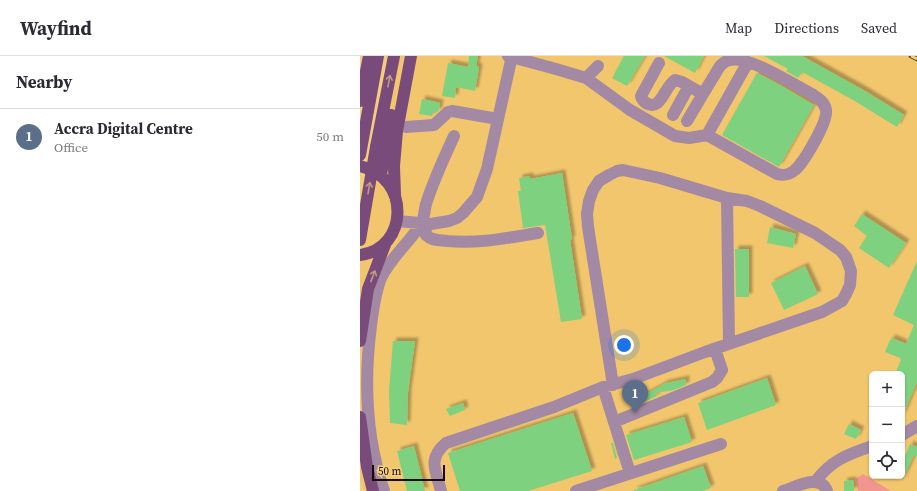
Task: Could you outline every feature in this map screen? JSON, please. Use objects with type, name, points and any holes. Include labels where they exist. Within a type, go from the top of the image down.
[{"type":"main road","points":[[360,102],[369,56]]},
{"type":"main road","points":[[360,156],[378,56]]},
{"type":"main road","points":[[360,240],[394,56]]},
{"type":"main road","points":[[380,175],[403,56]]},
{"type":"main road","points":[[360,341],[368,289],[387,240],[397,221],[397,204],[395,196],[395,153],[397,131],[411,56]]},
{"type":"main road","points":[[360,166],[380,175],[388,183],[395,196]]},
{"type":"main road","points":[[360,255],[372,252],[387,240]]},
{"type":"main road","points":[[360,417],[367,467],[373,491]]},
{"type":"lane","points":[[397,221],[440,223],[457,218],[476,197],[487,169],[511,56],[586,78],[630,110],[675,136],[689,138],[706,135],[777,174],[782,175],[788,175],[795,170],[805,158],[817,138],[826,118],[826,111],[824,104],[812,94],[748,62],[734,60],[723,62],[687,121]]},
{"type":"lane","points":[[659,62],[641,96],[644,102],[652,106],[656,105],[669,85],[675,80],[703,94]]},
{"type":"lane","points":[[706,135],[748,62]]},
{"type":"lane","points":[[586,78],[598,66]]},
{"type":"lane","points":[[673,115],[689,86]]},
{"type":"lane","points":[[406,126],[434,125],[448,112],[452,111],[498,119]]},
{"type":"lane","points":[[454,136],[426,203],[423,223],[428,238],[462,242],[481,242],[538,233]]},
{"type":"lane","points":[[441,491],[434,465],[434,459],[439,449],[446,443],[554,407],[608,386],[633,379],[729,344],[807,318],[835,306],[842,301],[850,284],[850,263],[840,250],[815,233],[747,201],[727,198],[660,178],[623,170],[608,175],[599,182],[593,190],[589,201],[587,214],[588,227],[608,386],[614,422],[630,473]]},
{"type":"lane","points":[[727,198],[729,344]]},
{"type":"lane","points":[[384,491],[374,455],[368,403],[368,366],[374,306],[386,268],[423,223]]},
{"type":"lane","points":[[614,422],[712,382],[718,378],[722,370],[715,349]]},
{"type":"lane","points":[[905,433],[917,426]]},
{"type":"lane","points":[[576,491],[721,444]]},
{"type":"lane","points":[[783,491],[816,481],[832,464],[848,454],[869,447]]},
{"type":"lane","points":[[816,481],[822,484],[827,491]]},
{"type":"shaded area","points":[[397,56],[917,56],[917,491],[364,491],[360,480],[360,264],[362,244]]},
{"type":"shaded area","points":[[863,474],[891,491],[858,491],[856,479]]},
{"type":"building","points":[[469,56],[478,56],[476,66],[479,67],[475,91],[456,87],[455,98],[442,96],[448,63],[468,67]]},
{"type":"building","points":[[624,56],[645,56],[627,86],[612,78]]},
{"type":"building","points":[[664,56],[704,56],[695,73]]},
{"type":"building","points":[[764,56],[802,56],[865,91],[904,115],[897,127],[853,100],[802,72],[798,78],[786,71],[788,69]]},
{"type":"building","points":[[757,73],[814,105],[779,167],[722,135]]},
{"type":"building","points":[[422,99],[440,103],[439,110],[434,112],[432,116],[419,114]]},
{"type":"building","points":[[562,173],[582,319],[561,322],[545,225],[523,228],[518,191],[521,191],[519,178],[530,176],[530,179]]},
{"type":"building","points":[[862,214],[906,243],[889,268],[859,248],[867,236],[854,226]]},
{"type":"building","points":[[770,227],[796,234],[793,248],[767,243]]},
{"type":"building","points":[[735,249],[749,249],[749,297],[736,297]]},
{"type":"building","points":[[917,261],[917,382],[905,410],[905,371],[896,371],[901,360],[900,358],[885,352],[892,338],[906,344],[914,325],[893,315]]},
{"type":"building","points":[[805,266],[818,294],[784,310],[771,283]]},
{"type":"building","points":[[393,341],[415,341],[408,392],[407,425],[390,423],[389,390]]},
{"type":"building","points":[[767,378],[776,405],[707,430],[698,403]]},
{"type":"building","points":[[686,379],[686,385],[674,390],[656,393],[657,396],[641,403],[639,398],[666,383]]},
{"type":"building","points":[[463,403],[465,410],[450,416],[446,409]]},
{"type":"building","points":[[573,413],[592,471],[528,491],[460,491],[448,453]]},
{"type":"building","points":[[684,417],[692,442],[634,460],[626,435]]},
{"type":"building","points":[[849,424],[861,430],[856,439],[844,434]]},
{"type":"building","points":[[611,443],[613,443],[617,458],[615,459]]},
{"type":"building","points":[[910,444],[917,447],[917,457],[914,455],[905,474],[905,456]]},
{"type":"building","points":[[414,446],[425,491],[407,491],[397,451]]},
{"type":"building","points":[[703,466],[711,488],[703,491],[634,491],[634,490]]},
{"type":"building","points":[[853,480],[854,491],[844,491],[844,481]]},
{"type":"railway","points":[[911,56],[917,59]]},
{"type":"place","name":"Accra Digital Centre","points":[[635,413]]}]
